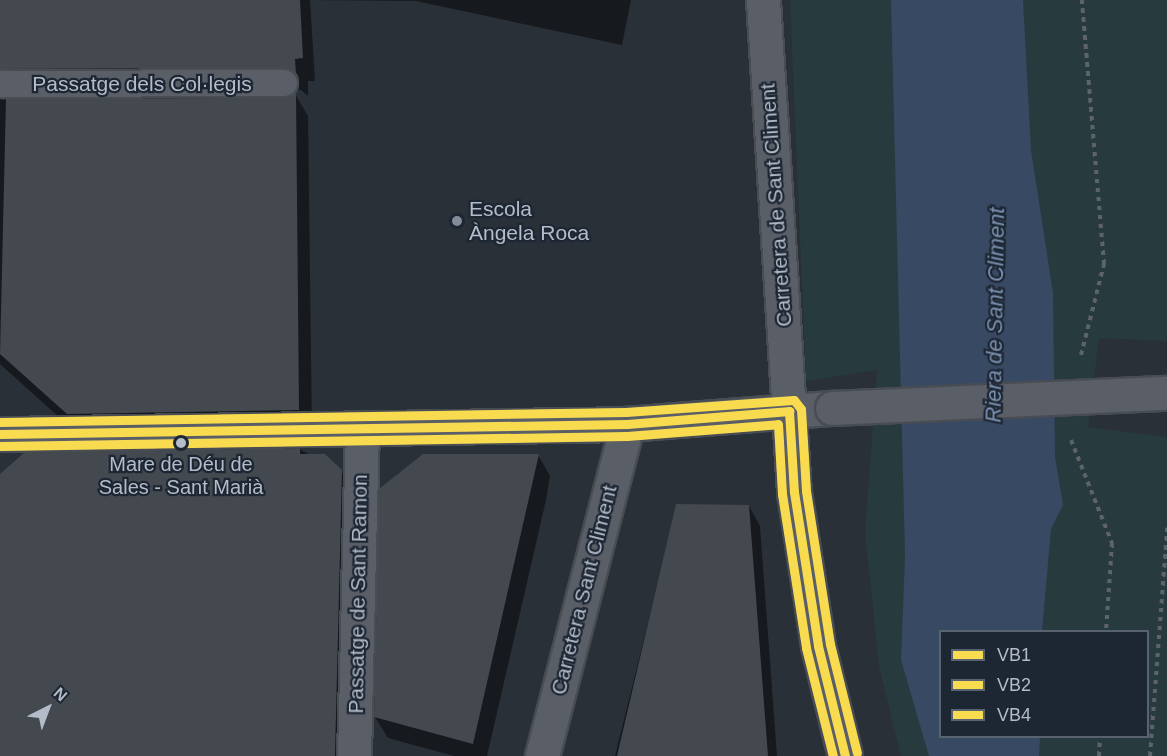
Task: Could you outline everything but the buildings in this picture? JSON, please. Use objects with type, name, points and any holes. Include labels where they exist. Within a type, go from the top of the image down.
[{"type":"street","name":"Carretera de Sant Climent","points":[[763,0],[794,492],[818,646],[845,756]]},
{"type":"street","points":[[0,434],[362,432],[627,424],[832,408],[1167,393]]},
{"type":"street","name":"Carretera Sant Climent","points":[[542,756],[627,424]]},
{"type":"street","name":"Passatge de Sant Ramon","points":[[354,756],[362,432]]},
{"type":"lane","name":"Passatge dels Col·legis","points":[[0,84],[284,83]]},
{"type":"path","points":[[1078,367],[1104,264],[1082,0]]},
{"type":"path","points":[[1068,435],[1112,543],[1106,630]]},
{"type":"path","points":[[1150,756],[1167,528]]},
{"type":"path","points":[[1099,756],[1100,738]]},
{"type":"green space","points":[[790,0],[1167,0],[1167,341],[1099,338],[1088,427],[1167,437],[1167,756],[901,756],[879,666],[865,533],[877,370],[806,381]]},
{"type":"water","name":"Riera de Sant Climent","points":[[891,0],[1023,0],[1031,150],[1053,293],[1055,457],[1063,505],[1051,529],[1042,630],[939,630],[939,738],[1040,738],[1039,756],[929,756],[901,660],[905,556]]},
{"type":"transit line","name":"VB4","points":[[0,422],[626,412],[794,400],[801,409],[806,491],[830,644],[857,753]]},
{"type":"transit line","name":"VB1","points":[[0,434],[627,424],[789,411],[794,492],[818,646],[845,756]]},
{"type":"transit line","name":"VB2","points":[[0,446],[627,436],[778,424],[782,494],[806,648],[833,756]]},
{"type":"place","name":"Escola Àngela Roca","points":[[457,221]]},
{"type":"place","name":"Mare de Déu de Sales - Sant Marià","points":[[181,443]]}]
